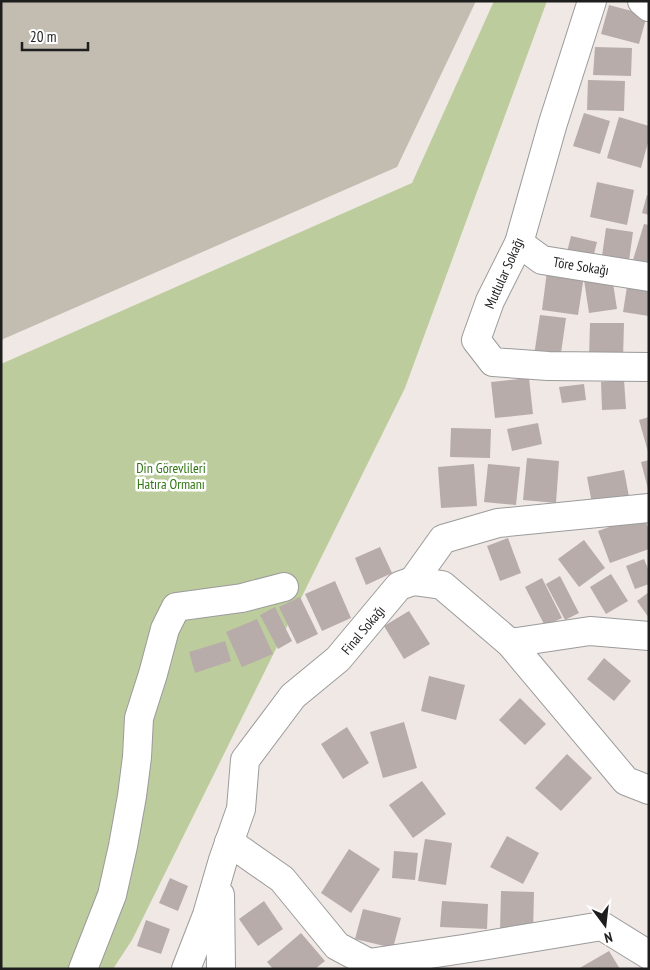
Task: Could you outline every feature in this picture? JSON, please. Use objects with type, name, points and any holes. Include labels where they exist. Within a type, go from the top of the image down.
[{"type":"street","name":"Mutlular Sokağı","points":[[592,1],[553,123],[519,243],[490,302],[476,340],[493,362],[548,366],[649,367]]},
{"type":"street","points":[[642,1],[649,6]]},
{"type":"street","name":"Töre Sokağı","points":[[519,243],[542,260],[649,277]]},
{"type":"street","name":"Final Sokağı","points":[[186,969],[207,915],[240,809],[245,760],[293,696],[338,659],[400,586],[413,581],[444,539],[498,522],[649,508]]},
{"type":"street","points":[[413,581],[442,585],[510,643],[626,781],[649,790]]},
{"type":"street","points":[[83,969],[112,895],[123,846],[133,786],[137,757],[138,718],[153,674],[165,629],[176,608],[242,598],[284,587]]},
{"type":"street","points":[[510,643],[590,631],[649,636]]},
{"type":"street","points":[[229,842],[282,879],[337,946],[368,963],[602,926],[649,956]]},
{"type":"street","points":[[220,870],[221,969]]},
{"type":"shaded area","points":[[1,1],[476,1],[397,167],[1,340]]},
{"type":"green space","name":"Din Görevlileri Hatıra Ormanı","points":[[494,1],[547,1],[405,388],[132,940],[113,969],[1,969],[1,364],[412,183]]},
{"type":"building","points":[[609,5],[647,15],[639,44],[601,34]]},
{"type":"building","points":[[595,47],[632,48],[631,76],[593,75]]},
{"type":"building","points":[[588,80],[625,81],[624,111],[587,110]]},
{"type":"building","points":[[584,113],[610,121],[600,154],[573,146]]},
{"type":"building","points":[[619,117],[649,126],[649,139],[641,168],[607,158]]},
{"type":"building","points":[[597,182],[634,190],[627,225],[590,217]]},
{"type":"building","points":[[647,195],[649,196],[649,215],[642,213]]},
{"type":"building","points":[[644,224],[649,225],[649,268],[632,263]]},
{"type":"building","points":[[606,228],[633,232],[628,268],[601,263]]},
{"type":"building","points":[[571,236],[597,242],[592,262],[566,256]]},
{"type":"building","points":[[547,271],[584,276],[578,315],[542,310]]},
{"type":"building","points":[[612,277],[617,309],[589,313],[584,280]]},
{"type":"building","points":[[628,280],[649,283],[649,316],[623,312]]},
{"type":"building","points":[[540,315],[566,318],[560,360],[534,356]]},
{"type":"building","points":[[590,323],[624,323],[623,359],[589,359]]},
{"type":"building","points":[[529,378],[533,414],[495,418],[491,382]]},
{"type":"building","points":[[624,380],[626,409],[602,410],[601,382]]},
{"type":"building","points":[[584,384],[586,400],[562,403],[559,387]]},
{"type":"building","points":[[649,417],[649,452],[648,452],[639,420]]},
{"type":"building","points":[[538,423],[542,444],[512,451],[507,429]]},
{"type":"building","points":[[451,428],[491,429],[490,458],[450,457]]},
{"type":"building","points":[[527,458],[559,461],[556,503],[523,500]]},
{"type":"building","points":[[649,460],[649,489],[648,489],[641,462]]},
{"type":"building","points":[[474,464],[477,506],[441,508],[438,467]]},
{"type":"building","points":[[488,464],[520,467],[516,505],[484,502]]},
{"type":"building","points":[[624,470],[630,502],[593,509],[587,477]]},
{"type":"building","points":[[643,515],[649,530],[649,549],[610,563],[598,531]]},
{"type":"building","points":[[508,538],[521,573],[500,581],[487,546]]},
{"type":"building","points":[[584,540],[605,568],[579,587],[558,559]]},
{"type":"building","points":[[380,547],[392,573],[366,585],[355,558]]},
{"type":"building","points":[[644,559],[649,571],[649,584],[635,589],[626,566]]},
{"type":"building","points":[[611,574],[628,601],[606,614],[590,587]]},
{"type":"building","points":[[560,576],[579,613],[565,620],[546,584]]},
{"type":"building","points":[[542,578],[562,618],[545,626],[525,587]]},
{"type":"building","points":[[335,581],[351,618],[322,631],[305,594]]},
{"type":"building","points":[[649,592],[649,618],[637,601]]},
{"type":"building","points":[[300,597],[318,634],[297,644],[279,607]]},
{"type":"building","points":[[275,607],[292,641],[278,649],[260,615]]},
{"type":"building","points":[[409,611],[430,644],[404,659],[384,626]]},
{"type":"building","points":[[257,619],[273,654],[242,667],[226,632]]},
{"type":"building","points":[[225,641],[231,661],[195,673],[189,652]]},
{"type":"building","points":[[604,658],[631,681],[614,701],[587,679]]},
{"type":"building","points":[[429,676],[465,685],[456,720],[421,711]]},
{"type":"building","points":[[520,698],[546,724],[525,745],[499,720]]},
{"type":"building","points":[[404,722],[417,768],[383,778],[370,732]]},
{"type":"building","points":[[347,727],[369,763],[343,779],[321,744]]},
{"type":"building","points":[[567,754],[592,778],[561,811],[535,788]]},
{"type":"building","points":[[422,781],[446,814],[413,838],[389,805]]},
{"type":"building","points":[[507,836],[539,853],[523,884],[490,867]]},
{"type":"building","points":[[425,839],[452,843],[446,885],[418,881]]},
{"type":"building","points":[[349,849],[380,869],[351,913],[321,893]]},
{"type":"building","points":[[394,851],[418,853],[415,880],[392,878]]},
{"type":"building","points":[[170,878],[188,886],[178,911],[159,903]]},
{"type":"building","points":[[501,891],[534,892],[533,933],[500,932]]},
{"type":"building","points":[[264,901],[283,929],[258,946],[239,919]]},
{"type":"building","points":[[442,901],[488,904],[487,929],[440,927]]},
{"type":"building","points":[[363,909],[401,918],[393,948],[355,939]]},
{"type":"building","points":[[146,920],[170,929],[161,954],[137,946]]},
{"type":"building","points":[[301,933],[325,961],[315,969],[273,969],[267,962]]},
{"type":"building","points":[[609,951],[620,969],[578,969]]}]
